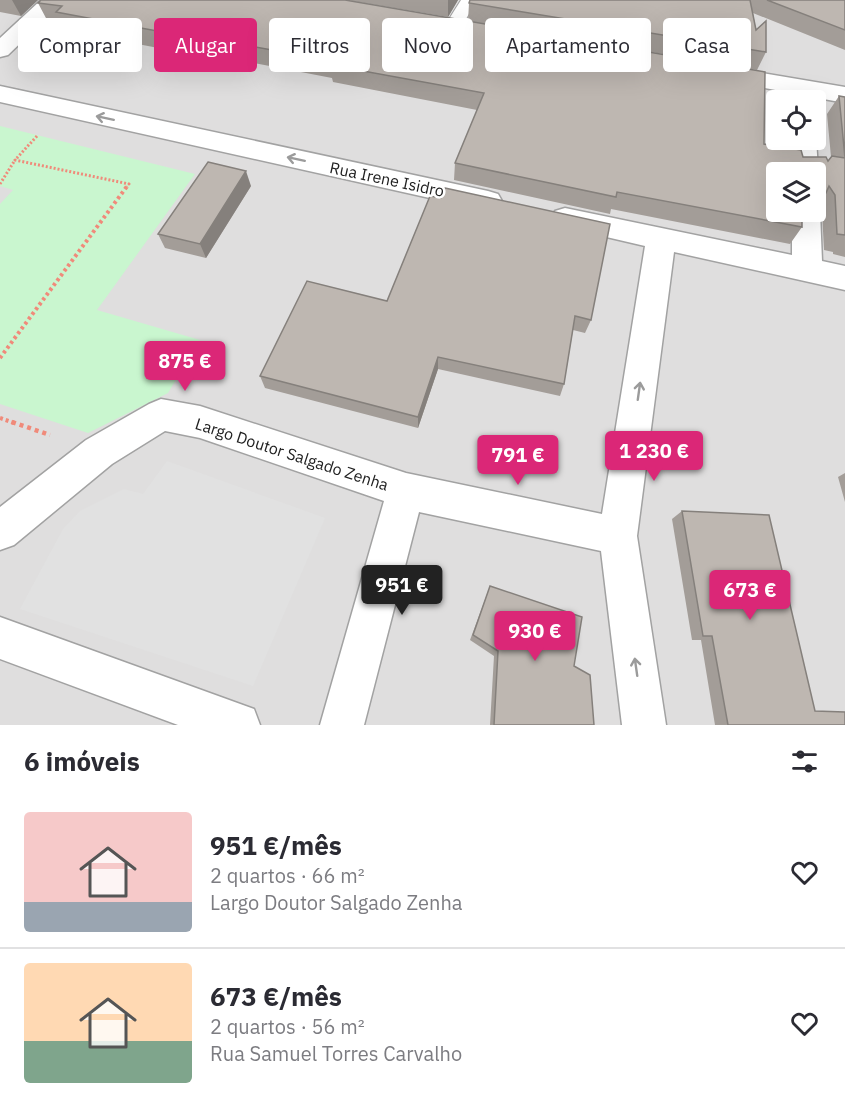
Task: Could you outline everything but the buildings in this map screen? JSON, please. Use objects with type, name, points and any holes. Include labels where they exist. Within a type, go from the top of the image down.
[{"type":"street","points":[[0,50],[54,0]]},
{"type":"street","points":[[716,72],[845,94]]},
{"type":"street","name":"Rua Irene Isidro","points":[[0,94],[511,206]]},
{"type":"street","points":[[545,213],[845,278]]},
{"type":"street","points":[[806,222],[807,270]]},
{"type":"street","points":[[644,725],[618,536],[661,238]]},
{"type":"street","name":"Largo Doutor Salgado Zenha","points":[[0,531],[99,452],[161,415],[200,422],[406,491],[618,536]]},
{"type":"street","name":"Largo Doutor Salgado Zenha","points":[[342,725],[406,491]]},
{"type":"street","points":[[0,638],[238,725]]},
{"type":"lane","points":[[450,18],[469,0]]},
{"type":"path","points":[[0,184],[15,160],[60,108]]},
{"type":"path","points":[[0,358],[129,184],[15,160]]},
{"type":"shaded area","points":[[0,0],[845,0],[845,725],[0,725]]},
{"type":"shaded area","points":[[167,461],[325,518],[253,686],[20,609],[63,529],[80,511],[124,489],[143,494]]},
{"type":"green space","points":[[0,126],[195,174],[97,310],[200,340],[168,393],[88,433],[0,404],[0,204],[13,190],[0,186]]}]
